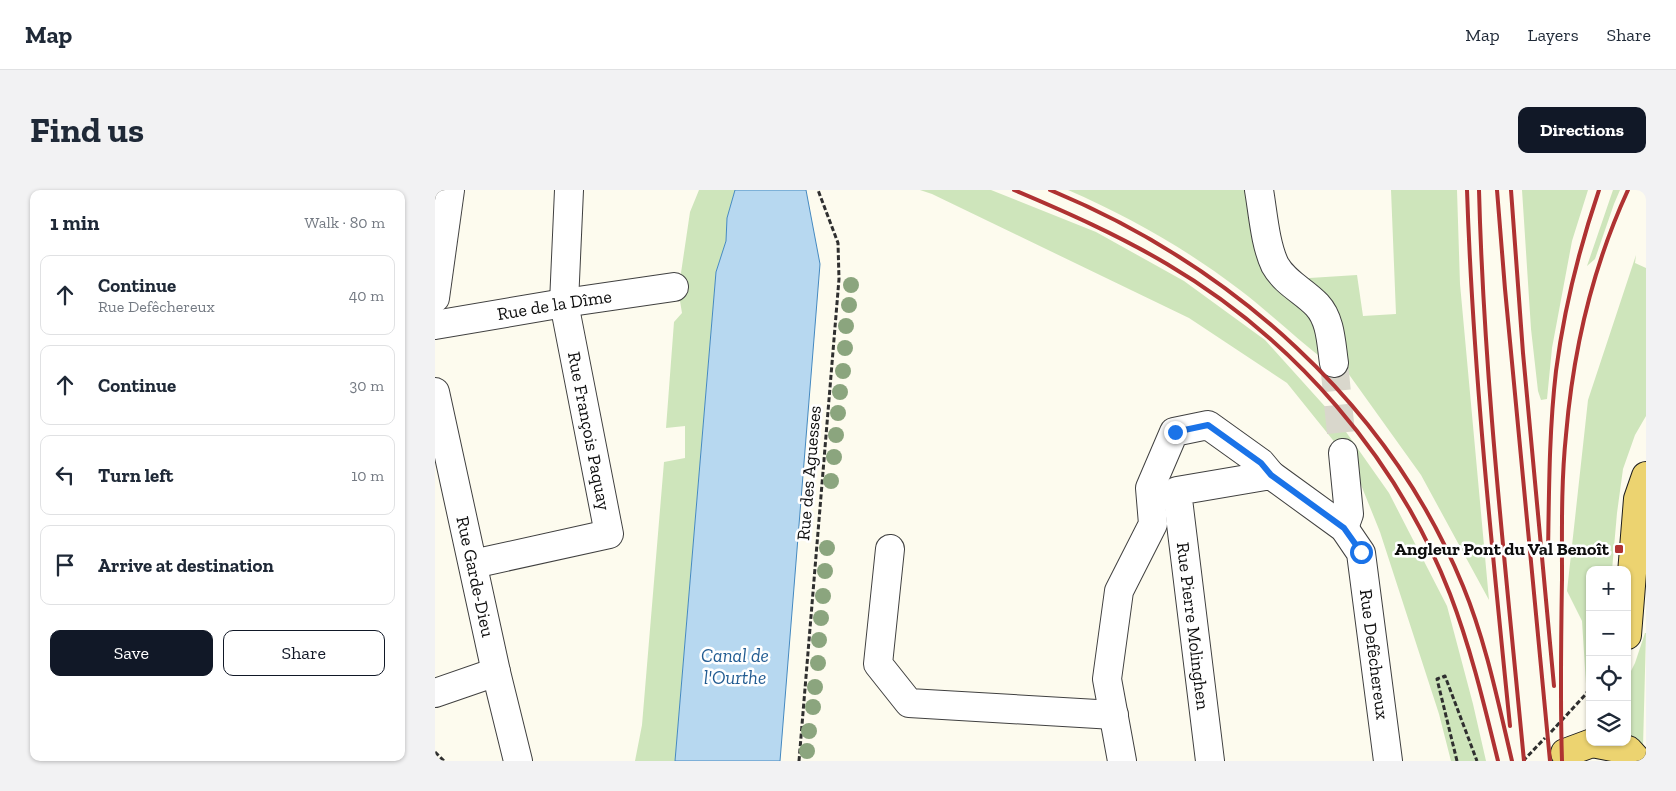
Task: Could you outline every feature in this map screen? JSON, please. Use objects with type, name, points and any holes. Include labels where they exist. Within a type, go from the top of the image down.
[{"type":"main road","points":[[1629,611],[1638,499],[1646,476]]},
{"type":"main road","points":[[1561,757],[1586,730]]},
{"type":"main road","points":[[1561,757],[1592,743],[1629,750],[1638,761]]},
{"type":"street","points":[[435,298],[450,190]]},
{"type":"street","name":"Rue François Paquay","points":[[473,564],[609,534],[564,303],[569,190]]},
{"type":"street","points":[[1259,190],[1270,252],[1276,266],[1286,279],[1318,305],[1329,326],[1334,363]]},
{"type":"street","name":"Rue de la Dîme","points":[[435,325],[674,287]]},
{"type":"street","name":"Rue Garde-Dieu","points":[[435,392],[496,672],[518,761]]},
{"type":"street","name":"Rue Defêchereux","points":[[1114,715],[1107,679],[1119,591],[1153,524],[1150,488],[1175,432],[1208,425],[1261,463],[1271,475],[1344,528],[1361,552],[1388,761]]},
{"type":"street","points":[[1343,453],[1349,514],[1344,528]]},
{"type":"street","name":"Rue Pierre Molinghen","points":[[1210,761],[1177,491],[1271,475]]},
{"type":"street","points":[[890,549],[878,664],[909,703],[1114,715],[1122,761]]},
{"type":"street","points":[[435,692],[496,672]]},
{"type":"path","name":"Rue des Aguesses","points":[[799,761],[839,279],[839,243],[818,190]]},
{"type":"path","points":[[1457,761],[1437,679],[1445,676],[1477,761]]},
{"type":"path","points":[[1523,761],[1586,694]]},
{"type":"path","points":[[435,752],[444,761]]},
{"type":"green space","points":[[699,190],[735,190],[727,218],[726,241],[716,272],[675,761],[635,761],[642,725],[664,462],[685,458],[685,426],[666,428],[674,322],[682,313],[680,301],[681,273],[690,212]]},
{"type":"green space","points":[[920,190],[991,190],[1096,232],[1184,281],[1265,340],[1339,422],[1389,493],[1447,606],[1486,761],[1451,761],[1439,714],[1380,532],[1353,465],[1287,383],[1189,318],[932,194]]},
{"type":"green space","points":[[1068,190],[1251,190],[1278,280],[1357,275],[1363,316],[1396,314],[1391,190],[1457,190],[1460,284],[1489,600],[1421,475],[1340,362],[1328,363],[1240,290],[1200,261],[1113,211]]},
{"type":"green space","points":[[1522,190],[1588,190],[1572,241],[1552,348],[1547,399],[1541,400],[1538,391],[1531,329]]},
{"type":"green space","points":[[1613,190],[1620,190],[1595,259],[1587,266]]},
{"type":"green space","points":[[1636,255],[1635,263],[1646,268],[1646,416],[1635,435],[1623,469],[1612,566],[1586,566],[1586,684],[1582,621],[1567,591],[1588,400]]},
{"type":"green space","points":[[1646,633],[1643,747],[1631,740],[1631,671]]},
{"type":"water","name":"Canal de l'Ourthe","points":[[735,190],[806,190],[820,264],[780,761],[675,761],[716,272],[726,241],[727,218]]},
{"type":"tunnel","points":[[1334,363],[1343,453]]},
{"type":"railway","points":[[1014,190],[1130,243],[1213,294],[1257,328],[1298,365],[1336,405],[1370,449],[1401,495],[1428,544],[1450,594],[1464,635],[1477,677],[1498,761]]},
{"type":"railway","points":[[1050,190],[1117,221],[1180,258],[1240,300],[1296,348],[1347,400],[1392,457],[1431,520],[1463,586],[1485,650],[1512,761]]},
{"type":"railway","points":[[1467,190],[1478,391],[1510,726]]},
{"type":"railway","points":[[1479,190],[1491,405],[1524,761]]},
{"type":"railway","points":[[1497,190],[1550,761]]},
{"type":"railway","points":[[1511,190],[1523,353],[1554,686]]},
{"type":"railway","points":[[1548,554],[1551,439],[1556,371],[1573,279],[1599,190]]},
{"type":"railway","points":[[1562,761],[1562,507],[1564,453],[1569,404],[1579,341],[1595,279],[1628,190]]},
{"type":"place","name":"Angleur Pont du Val Benoît","points":[[1619,549]]},
{"type":"route","points":[[1175,432],[1208,425],[1261,463],[1271,475],[1344,528],[1361,552]]}]
